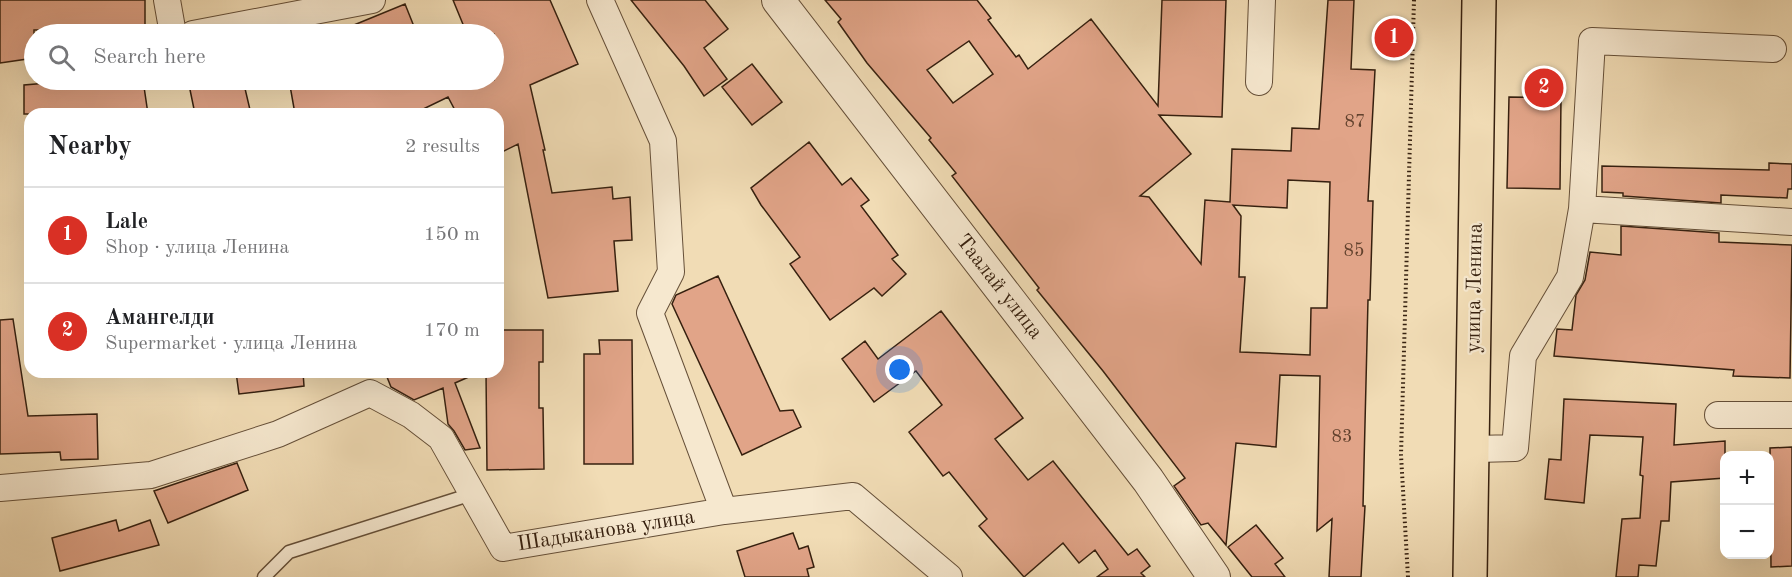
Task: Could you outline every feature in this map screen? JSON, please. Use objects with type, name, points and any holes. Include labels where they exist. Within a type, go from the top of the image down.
[{"type":"main road","name":"улица Ленина","points":[[1470,577],[1479,0]]},
{"type":"street","points":[[167,0],[171,24]]},
{"type":"street","points":[[246,24],[372,0]]},
{"type":"street","points":[[600,0],[663,141],[671,272],[651,313],[724,511]]},
{"type":"street","name":"Таалай улица","points":[[778,0],[1148,480],[1214,577]]},
{"type":"street","points":[[1259,82],[1262,0]]},
{"type":"street","points":[[1477,449],[1515,448],[1523,356],[1570,277],[1582,209],[1592,40],[1773,49]]},
{"type":"street","points":[[1582,209],[1792,222]]},
{"type":"street","name":"Шадыканова улица","points":[[0,488],[152,475],[278,434],[370,393],[411,415],[441,438],[503,548],[724,511],[853,496],[949,577]]},
{"type":"street","points":[[1718,415],[1792,415]]},
{"type":"lane","points":[[264,577],[289,552],[472,494]]},
{"type":"path","points":[[1408,577],[1401,455],[1414,0]]},
{"type":"building","points":[[0,0],[145,0],[145,24],[24,24],[24,59],[0,63]]},
{"type":"building","points":[[453,0],[550,0],[578,64],[530,85],[552,193],[612,187],[613,199],[630,197],[632,240],[614,241],[618,291],[548,298],[518,144],[504,151],[504,108],[454,108],[448,97],[425,108],[294,108],[291,90],[504,90],[504,24],[463,24]]},
{"type":"building","points":[[631,0],[705,0],[728,29],[704,48],[727,79],[704,96],[684,66]]},
{"type":"building","points":[[825,0],[977,0],[991,18],[988,20],[1016,57],[1019,55],[1028,69],[1091,19],[1158,106],[1162,0],[1226,0],[1222,117],[1159,115],[1191,154],[1140,196],[1149,197],[1201,264],[1205,200],[1230,202],[1232,149],[1291,151],[1292,128],[1319,129],[1328,0],[1354,0],[1351,69],[1375,70],[1368,201],[1373,201],[1370,300],[1368,300],[1363,506],[1365,506],[1361,577],[1329,577],[1332,519],[1317,531],[1320,376],[1280,375],[1276,447],[1236,443],[1226,545],[1208,523],[1201,525],[1174,486],[1185,478],[1037,290],[1039,288],[952,176],[956,173],[929,140],[931,138],[867,63],[838,22],[841,19]],"holes":[[[969,41],[993,74],[953,103],[927,70]],[[1288,180],[1330,182],[1327,308],[1311,308],[1310,355],[1240,352],[1245,277],[1239,277],[1241,216],[1233,205],[1287,208]]]},
{"type":"building","points":[[405,4],[413,24],[356,24]]},
{"type":"building","points":[[752,64],[782,102],[752,125],[722,87]]},
{"type":"building","points":[[24,90],[144,90],[147,108],[24,108]]},
{"type":"building","points":[[190,90],[245,90],[250,108],[194,108]]},
{"type":"building","points":[[1509,97],[1561,98],[1560,189],[1507,188]]},
{"type":"building","points":[[809,142],[842,185],[851,178],[869,200],[861,206],[898,255],[892,259],[906,274],[882,296],[874,288],[830,320],[790,264],[800,257],[751,188]]},
{"type":"building","points":[[1769,163],[1792,164],[1792,189],[1788,189],[1787,198],[1721,195],[1721,203],[1623,196],[1623,193],[1602,192],[1602,166],[1769,170]]},
{"type":"building","points":[[1621,226],[1719,233],[1719,242],[1792,245],[1790,378],[1733,376],[1734,370],[1554,356],[1557,329],[1572,330],[1576,295],[1585,280],[1590,252],[1621,255]]},
{"type":"building","points":[[718,276],[780,411],[793,410],[801,427],[742,455],[672,304],[676,295]]},
{"type":"building","points":[[941,311],[1023,418],[995,439],[1028,480],[1053,461],[1128,555],[1137,549],[1150,566],[1141,573],[1145,577],[1097,577],[1108,569],[1095,550],[1079,563],[1063,543],[1024,577],[979,526],[987,519],[949,472],[943,476],[909,432],[942,405],[916,371],[874,402],[842,359],[865,341],[878,359]]},
{"type":"building","points":[[13,319],[28,416],[97,414],[98,459],[61,460],[60,452],[0,454],[0,320]]},
{"type":"building","points":[[504,330],[543,330],[543,362],[539,362],[539,408],[543,408],[544,469],[487,470],[486,378],[504,378]]},
{"type":"building","points":[[599,340],[632,340],[633,464],[584,464],[584,354],[600,354]]},
{"type":"building","points":[[237,378],[303,378],[304,386],[239,394]]},
{"type":"building","points":[[387,378],[466,378],[455,383],[480,448],[465,450],[448,424],[443,388],[414,400],[391,387]]},
{"type":"building","points":[[1564,399],[1676,404],[1674,445],[1725,441],[1725,451],[1720,451],[1720,478],[1671,482],[1669,521],[1661,521],[1656,566],[1639,565],[1638,577],[1616,577],[1622,519],[1640,518],[1643,437],[1590,435],[1584,503],[1545,499],[1549,459],[1561,460]]},
{"type":"building","points":[[1792,447],[1792,566],[1771,567],[1771,559],[1774,559],[1774,451],[1770,451],[1770,448]]},
{"type":"building","points":[[237,463],[248,490],[168,523],[154,491]]},
{"type":"building","points":[[116,520],[119,531],[150,520],[159,545],[60,571],[52,538]]},
{"type":"building","points":[[1256,525],[1283,558],[1275,564],[1285,577],[1252,577],[1228,547]]},
{"type":"building","points":[[793,533],[799,549],[808,546],[814,567],[807,569],[809,577],[745,577],[737,551]]},
{"type":"place","name":"Lale","points":[[1394,38]]},
{"type":"place","name":"Амангелди","points":[[1544,88]]}]
